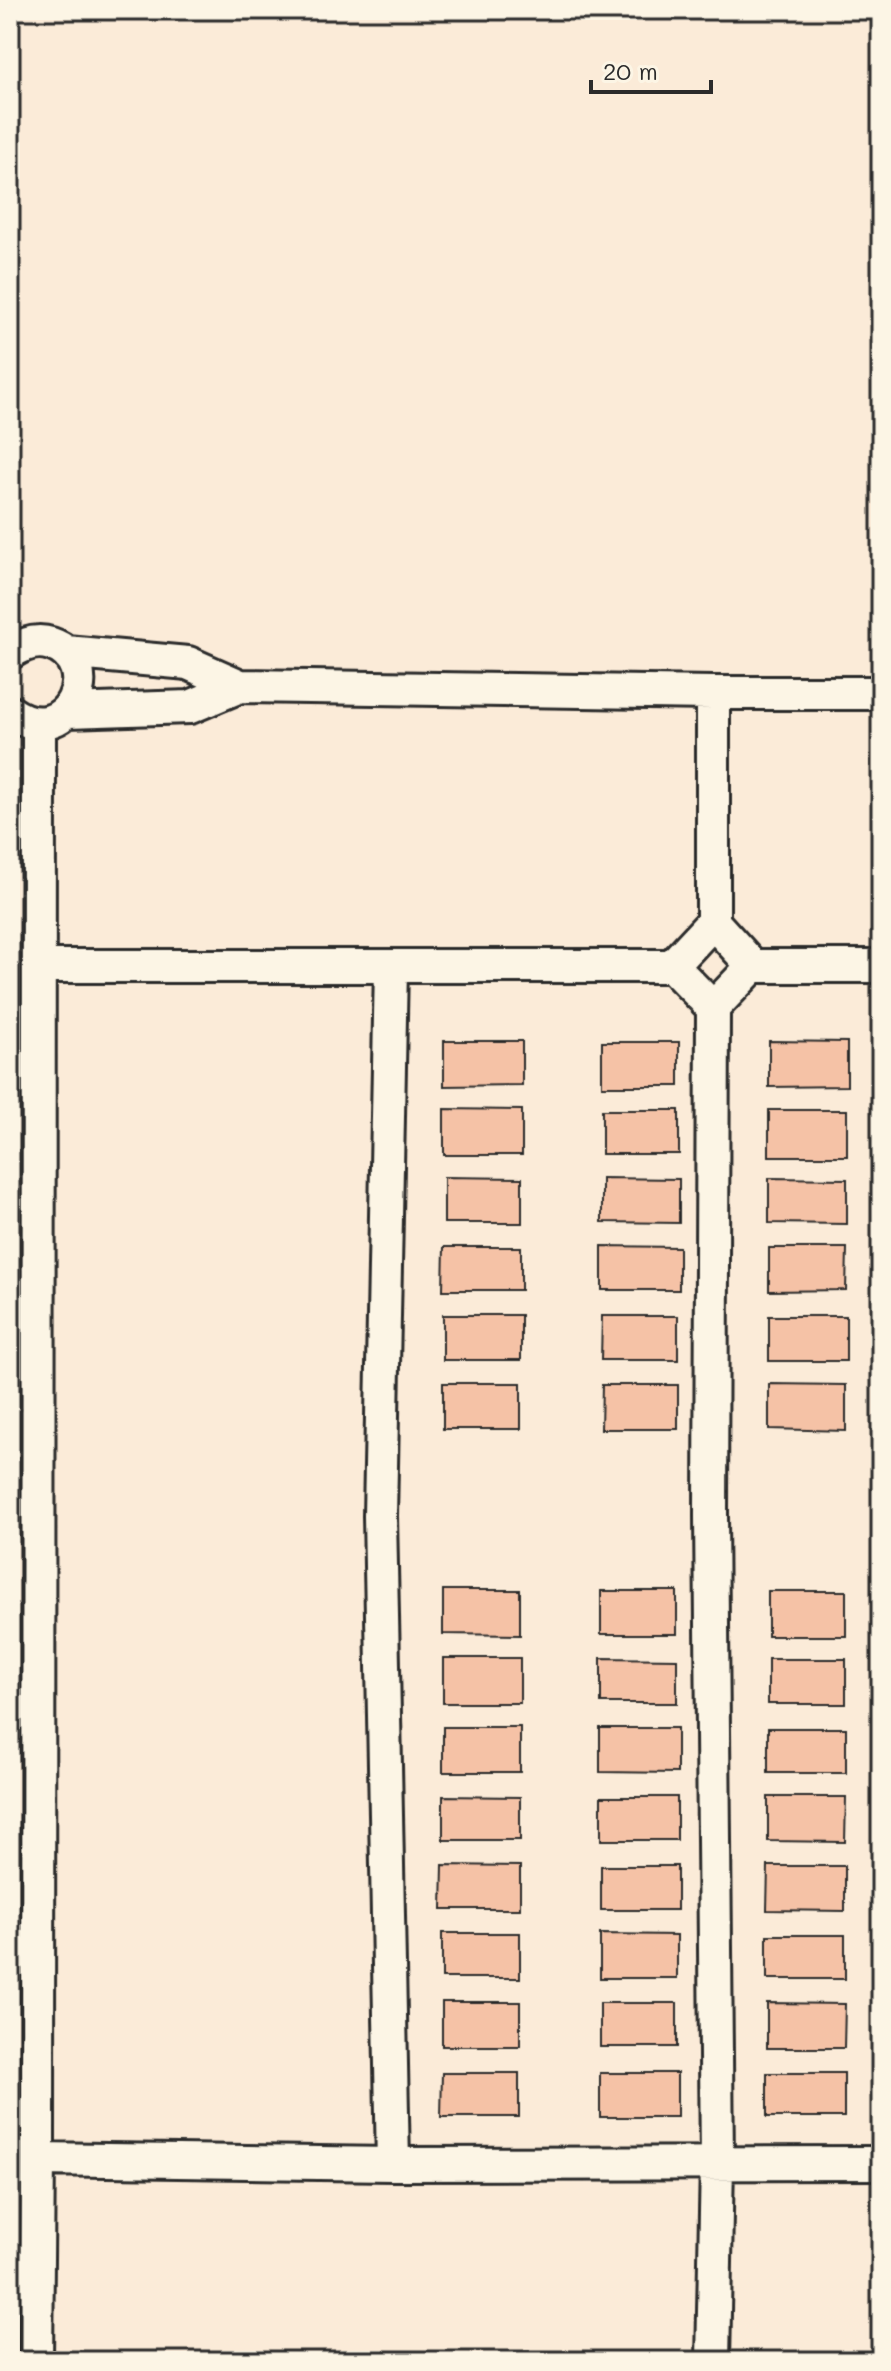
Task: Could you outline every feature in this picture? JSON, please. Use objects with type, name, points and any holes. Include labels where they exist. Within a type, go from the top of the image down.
[{"type":"street","points":[[10,652],[24,644],[39,642],[66,652],[188,663],[240,686],[881,693]]},
{"type":"street","points":[[28,714],[76,697],[79,681],[75,665],[66,652]]},
{"type":"street","points":[[28,714],[190,707],[240,686]]},
{"type":"street","points":[[713,693],[713,922],[753,966]]},
{"type":"street","points":[[28,714],[39,966],[36,2361]]},
{"type":"street","points":[[672,966],[713,922]]},
{"type":"street","points":[[39,966],[672,966],[713,1008]]},
{"type":"street","points":[[713,2361],[717,2163],[711,1516],[713,1008],[753,966],[881,966]]},
{"type":"street","points":[[391,967],[380,1516],[393,2164]]},
{"type":"street","points":[[38,2159],[393,2164],[881,2163]]},
{"type":"building","points":[[444,1041],[522,1041],[522,1085],[444,1086]]},
{"type":"building","points":[[769,1041],[847,1042],[847,1086],[769,1087]]},
{"type":"building","points":[[602,1042],[679,1042],[679,1086],[602,1086]]},
{"type":"building","points":[[444,1109],[522,1110],[522,1155],[444,1155]]},
{"type":"building","points":[[602,1110],[679,1110],[679,1154],[602,1154]]},
{"type":"building","points":[[769,1110],[847,1110],[847,1156],[769,1156]]},
{"type":"building","points":[[444,1177],[522,1178],[522,1223],[444,1223]]},
{"type":"building","points":[[602,1178],[679,1179],[679,1223],[602,1222]]},
{"type":"building","points":[[769,1178],[847,1179],[847,1224],[769,1223]]},
{"type":"building","points":[[602,1246],[679,1247],[679,1290],[602,1290]]},
{"type":"building","points":[[444,1247],[521,1247],[521,1290],[443,1290]]},
{"type":"building","points":[[769,1248],[847,1248],[846,1290],[769,1291]]},
{"type":"building","points":[[443,1315],[521,1315],[521,1360],[443,1360]]},
{"type":"building","points":[[602,1316],[678,1316],[678,1360],[601,1360]]},
{"type":"building","points":[[769,1316],[846,1316],[846,1361],[769,1361]]},
{"type":"building","points":[[443,1383],[521,1383],[521,1429],[443,1429]]},
{"type":"building","points":[[769,1384],[846,1385],[846,1431],[769,1429]]},
{"type":"building","points":[[602,1385],[678,1385],[678,1429],[601,1429]]},
{"type":"building","points":[[443,1590],[520,1590],[520,1635],[443,1634]]},
{"type":"building","points":[[601,1591],[677,1591],[677,1634],[601,1634]]},
{"type":"building","points":[[768,1591],[846,1591],[846,1636],[768,1636]]},
{"type":"building","points":[[443,1658],[520,1658],[520,1703],[443,1703]]},
{"type":"building","points":[[601,1658],[677,1659],[677,1703],[601,1703]]},
{"type":"building","points":[[768,1659],[846,1659],[846,1704],[768,1704]]},
{"type":"building","points":[[443,1727],[520,1727],[520,1772],[443,1772]]},
{"type":"building","points":[[600,1728],[677,1728],[677,1773],[600,1772]]},
{"type":"building","points":[[768,1728],[846,1728],[846,1773],[768,1773]]},
{"type":"building","points":[[443,1796],[520,1797],[520,1840],[443,1840]]},
{"type":"building","points":[[601,1797],[677,1797],[677,1840],[601,1840]]},
{"type":"building","points":[[768,1797],[846,1797],[845,1842],[768,1841]]},
{"type":"building","points":[[443,1865],[520,1866],[520,1909],[442,1909]]},
{"type":"building","points":[[601,1866],[677,1866],[677,1910],[601,1910]]},
{"type":"building","points":[[768,1866],[845,1866],[845,1911],[767,1910]]},
{"type":"building","points":[[442,1933],[520,1933],[520,1978],[442,1978]]},
{"type":"building","points":[[600,1934],[677,1935],[677,1978],[600,1978]]},
{"type":"building","points":[[767,1935],[845,1935],[845,1979],[767,1979]]},
{"type":"building","points":[[442,2002],[520,2002],[520,2046],[442,2046]]},
{"type":"building","points":[[600,2003],[677,2003],[677,2047],[600,2047]]},
{"type":"building","points":[[767,2003],[845,2004],[844,2048],[767,2048]]},
{"type":"building","points":[[442,2073],[519,2073],[519,2117],[441,2117]]},
{"type":"building","points":[[600,2073],[677,2073],[677,2117],[600,2117]]},
{"type":"building","points":[[767,2073],[844,2073],[844,2117],[767,2117]]}]
